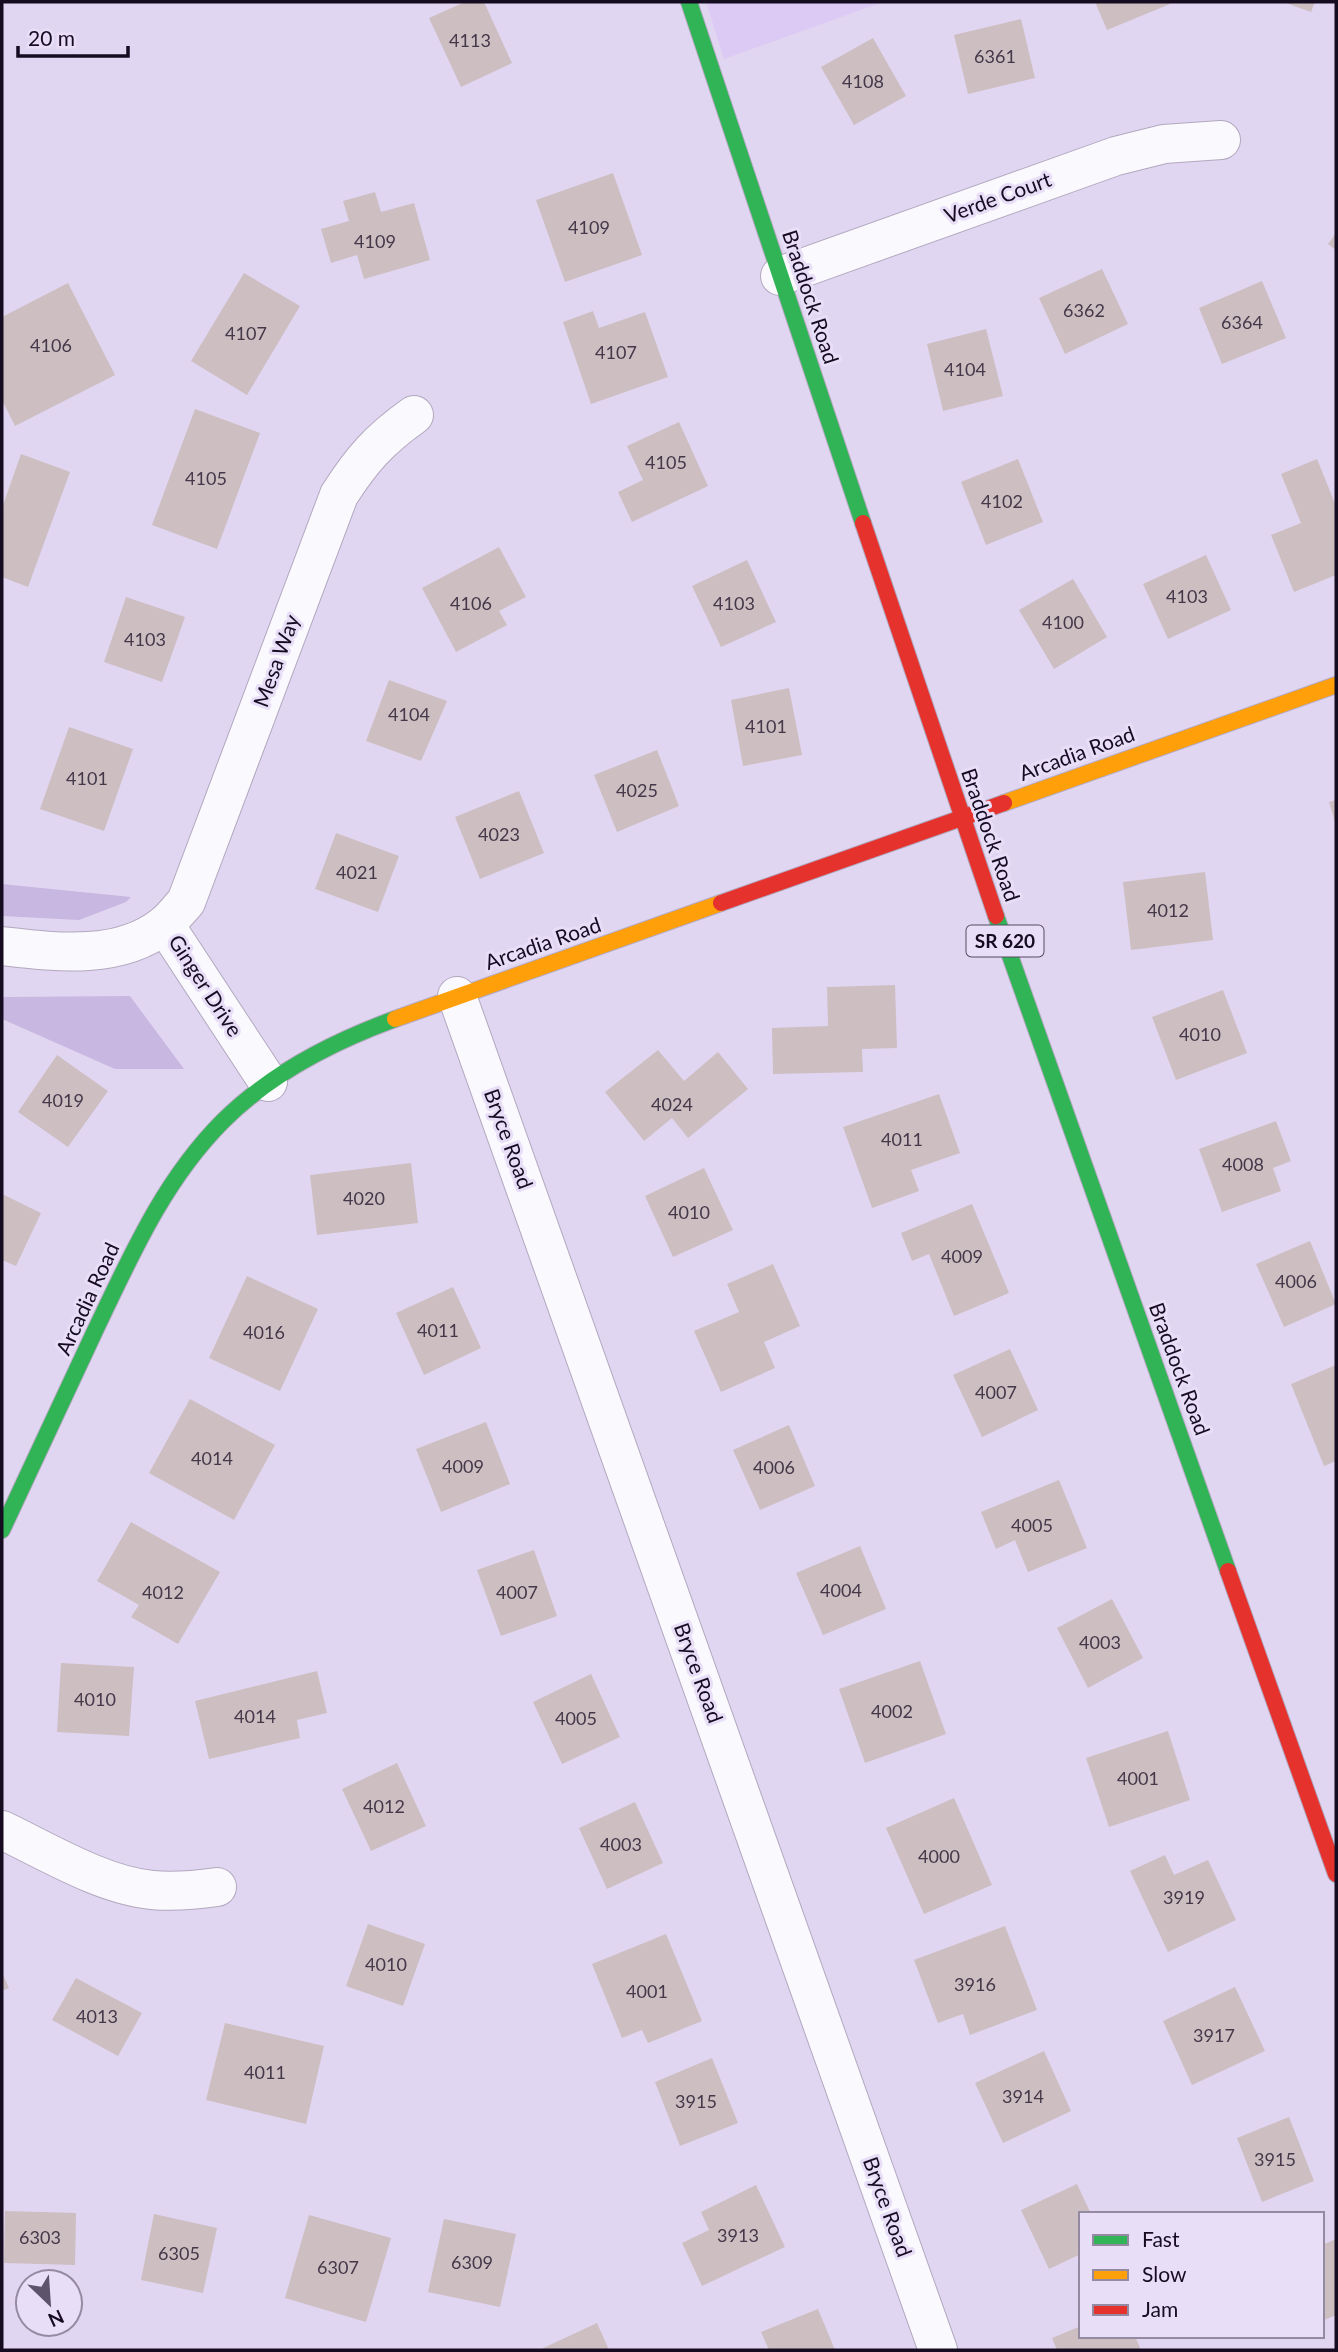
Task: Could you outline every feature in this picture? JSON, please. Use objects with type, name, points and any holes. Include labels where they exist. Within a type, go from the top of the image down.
[{"type":"main road","name":"Braddock Road","points":[[689,2],[961,818],[1336,1874]]},
{"type":"main road","name":"Arcadia Road","points":[[2,1530],[146,1223],[181,1168],[223,1121],[268,1082],[295,1064],[348,1035],[1336,685]]},
{"type":"street","name":"Verde Court","points":[[780,276],[1116,156],[1164,144],[1222,140]]},
{"type":"street","name":"Mesa Way","points":[[165,925],[186,902],[195,880],[339,495],[360,463],[386,435],[414,415]]},
{"type":"street","name":"Ginger Drive","points":[[2,946],[57,952],[112,948],[142,940],[165,925],[268,1082]]},
{"type":"street","name":"Bryce Road","points":[[457,996],[938,2350]]},
{"type":"street","points":[[2,1830],[111,1881],[151,1890],[190,1891],[217,1887]]},
{"type":"shaded area","points":[[706,2],[883,2],[724,59]]},
{"type":"shaded area","points":[[2,884],[131,897],[126,902],[79,920],[2,916]]},
{"type":"shaded area","points":[[130,996],[184,1069],[115,1069],[2,1019],[2,997]]},
{"type":"building","points":[[465,2],[484,2],[512,63],[461,87],[429,18]]},
{"type":"building","points":[[1095,2],[1169,2],[1170,4],[1107,30]]},
{"type":"building","points":[[1283,2],[1315,2],[1311,12]]},
{"type":"building","points":[[1021,19],[1035,78],[968,94],[954,35]]},
{"type":"building","points":[[873,38],[906,96],[854,125],[821,67]]},
{"type":"building","points":[[613,173],[642,255],[565,282],[536,200]]},
{"type":"building","points":[[375,192],[381,212],[414,203],[430,260],[364,279],[357,255],[331,263],[321,229],[349,221],[343,201]]},
{"type":"building","points":[[1336,233],[1336,250],[1328,244]]},
{"type":"building","points":[[1102,269],[1128,324],[1065,354],[1039,298]]},
{"type":"building","points":[[244,273],[300,306],[247,395],[191,361]]},
{"type":"building","points":[[1262,281],[1286,338],[1222,364],[1199,308]]},
{"type":"building","points":[[68,283],[115,375],[15,426],[2,400],[2,317]]},
{"type":"building","points":[[593,311],[599,328],[645,312],[668,377],[591,404],[563,322]]},
{"type":"building","points":[[986,329],[1003,396],[943,411],[927,344]]},
{"type":"building","points":[[195,409],[260,433],[217,549],[152,525]]},
{"type":"building","points":[[679,422],[708,486],[632,522],[618,492],[643,480],[627,446]]},
{"type":"building","points":[[21,454],[70,472],[28,587],[2,577],[2,508]]},
{"type":"building","points":[[1018,459],[1043,522],[986,545],[961,482]]},
{"type":"building","points":[[1317,459],[1336,506],[1336,575],[1294,592],[1271,535],[1301,523],[1281,474]]},
{"type":"building","points":[[499,547],[526,597],[499,611],[507,625],[456,652],[422,588]]},
{"type":"building","points":[[1206,555],[1231,610],[1168,639],[1143,584]]},
{"type":"building","points":[[747,560],[776,622],[721,647],[692,586]]},
{"type":"building","points":[[1073,579],[1107,637],[1054,669],[1019,610]]},
{"type":"building","points":[[126,597],[185,617],[162,682],[104,662]]},
{"type":"building","points":[[389,680],[447,701],[421,761],[366,741]]},
{"type":"building","points":[[789,688],[802,755],[743,766],[731,700]]},
{"type":"building","points":[[69,727],[133,749],[104,831],[40,809]]},
{"type":"building","points":[[657,750],[679,806],[617,832],[594,775]]},
{"type":"building","points":[[519,791],[544,853],[480,879],[455,817]]},
{"type":"building","points":[[1336,800],[1336,825],[1329,802]]},
{"type":"building","points":[[336,833],[399,856],[378,912],[315,889]]},
{"type":"building","points":[[1205,872],[1213,940],[1131,950],[1123,882]]},
{"type":"building","points":[[895,985],[897,1048],[862,1049],[863,1072],[773,1074],[772,1028],[828,1026],[827,987]]},
{"type":"building","points":[[1223,990],[1247,1053],[1176,1080],[1152,1017]]},
{"type":"building","points":[[658,1050],[684,1081],[718,1052],[748,1089],[688,1138],[672,1118],[644,1141],[605,1092]]},
{"type":"building","points":[[57,1055],[108,1091],[68,1147],[18,1112]]},
{"type":"building","points":[[939,1094],[960,1153],[911,1170],[919,1191],[872,1208],[843,1127]]},
{"type":"building","points":[[1276,1121],[1291,1161],[1273,1168],[1281,1191],[1222,1212],[1199,1149]]},
{"type":"building","points":[[411,1163],[418,1223],[317,1235],[310,1175]]},
{"type":"building","points":[[704,1168],[733,1230],[673,1257],[645,1196]]},
{"type":"building","points":[[2,1194],[41,1213],[16,1266],[2,1260]]},
{"type":"building","points":[[972,1204],[1009,1293],[954,1316],[929,1254],[912,1261],[901,1233]]},
{"type":"building","points":[[1310,1241],[1336,1304],[1284,1327],[1256,1264]]},
{"type":"building","points":[[773,1264],[800,1326],[764,1342],[775,1368],[721,1392],[694,1331],[739,1312],[727,1284]]},
{"type":"building","points":[[247,1276],[318,1309],[280,1391],[209,1358]]},
{"type":"building","points":[[453,1287],[481,1348],[424,1375],[396,1313]]},
{"type":"building","points":[[1010,1349],[1038,1410],[982,1437],[953,1375]]},
{"type":"building","points":[[1336,1365],[1336,1461],[1324,1466],[1291,1384]]},
{"type":"building","points":[[190,1399],[275,1445],[234,1520],[149,1473]]},
{"type":"building","points":[[486,1422],[510,1484],[441,1512],[416,1449]]},
{"type":"building","points":[[789,1425],[815,1486],[760,1510],[733,1450]]},
{"type":"building","points":[[1059,1480],[1087,1548],[1028,1572],[1015,1540],[996,1549],[981,1512]]},
{"type":"building","points":[[131,1522],[220,1572],[178,1644],[131,1617],[139,1605],[97,1581]]},
{"type":"building","points":[[860,1546],[886,1609],[823,1635],[796,1573]]},
{"type":"building","points":[[534,1550],[557,1616],[501,1636],[477,1570]]},
{"type":"building","points":[[1112,1599],[1143,1658],[1088,1688],[1057,1628]]},
{"type":"building","points":[[920,1661],[946,1734],[865,1763],[839,1689]]},
{"type":"building","points":[[61,1663],[134,1667],[129,1736],[57,1732]]},
{"type":"building","points":[[317,1671],[327,1713],[297,1720],[300,1738],[209,1759],[195,1701]]},
{"type":"building","points":[[591,1674],[620,1737],[562,1764],[533,1702]]},
{"type":"building","points":[[1168,1731],[1190,1800],[1109,1827],[1086,1758]]},
{"type":"building","points":[[397,1763],[426,1826],[371,1851],[342,1789]]},
{"type":"building","points":[[954,1798],[992,1885],[924,1914],[886,1828]]},
{"type":"building","points":[[635,1802],[663,1863],[607,1889],[579,1828]]},
{"type":"building","points":[[1165,1855],[1174,1875],[1208,1860],[1236,1920],[1168,1952],[1130,1871]]},
{"type":"building","points":[[368,1924],[425,1944],[403,2006],[346,1986]]},
{"type":"building","points":[[1005,1926],[1037,2010],[970,2035],[963,2014],[938,2023],[914,1960]]},
{"type":"building","points":[[666,1934],[702,2021],[648,2043],[642,2030],[622,2038],[592,1964]]},
{"type":"building","points":[[2,1972],[9,1988],[2,1991]]},
{"type":"building","points":[[76,1978],[142,2013],[118,2056],[52,2020]]},
{"type":"building","points":[[1235,1987],[1265,2051],[1192,2085],[1163,2021]]},
{"type":"building","points":[[225,2023],[324,2046],[306,2124],[206,2100]]},
{"type":"building","points":[[1044,2051],[1071,2111],[1003,2143],[975,2083]]},
{"type":"building","points":[[712,2058],[738,2123],[680,2146],[655,2082]]},
{"type":"building","points":[[1289,2117],[1314,2181],[1262,2202],[1237,2138]]},
{"type":"building","points":[[1077,2184],[1090,2212],[1079,2212],[1079,2255],[1049,2269],[1021,2210]]},
{"type":"building","points":[[756,2185],[785,2247],[702,2286],[682,2243],[709,2230],[701,2212]]},
{"type":"building","points":[[5,2211],[76,2213],[75,2265],[4,2263]]},
{"type":"building","points":[[154,2214],[217,2228],[203,2293],[141,2280]]},
{"type":"building","points":[[309,2215],[391,2238],[366,2322],[285,2298]]},
{"type":"building","points":[[444,2219],[516,2234],[500,2307],[428,2292]]},
{"type":"building","points":[[1336,2239],[1336,2315],[1324,2320],[1324,2244]]},
{"type":"building","points":[[818,2309],[835,2350],[769,2350],[761,2332]]},
{"type":"building","points":[[597,2323],[609,2350],[539,2350]]},
{"type":"building","points":[[1079,2327],[1079,2338],[1136,2338],[1141,2350],[1057,2350],[1052,2338]]},
{"type":"traffic: fast","points":[[689,2],[863,523]]},
{"type":"traffic: fast","points":[[996,916],[1228,1571]]},
{"type":"traffic: fast","points":[[2,1530],[135,1249],[165,1195],[202,1144],[242,1104],[282,1074],[348,1038],[395,1019]]},
{"type":"traffic: slow","points":[[1004,803],[1336,685]]},
{"type":"traffic: slow","points":[[395,1019],[721,903]]},
{"type":"traffic: jam","points":[[863,523],[996,916]]},
{"type":"traffic: jam","points":[[721,903],[1004,803]]},
{"type":"traffic: jam","points":[[1228,1571],[1336,1874]]}]
